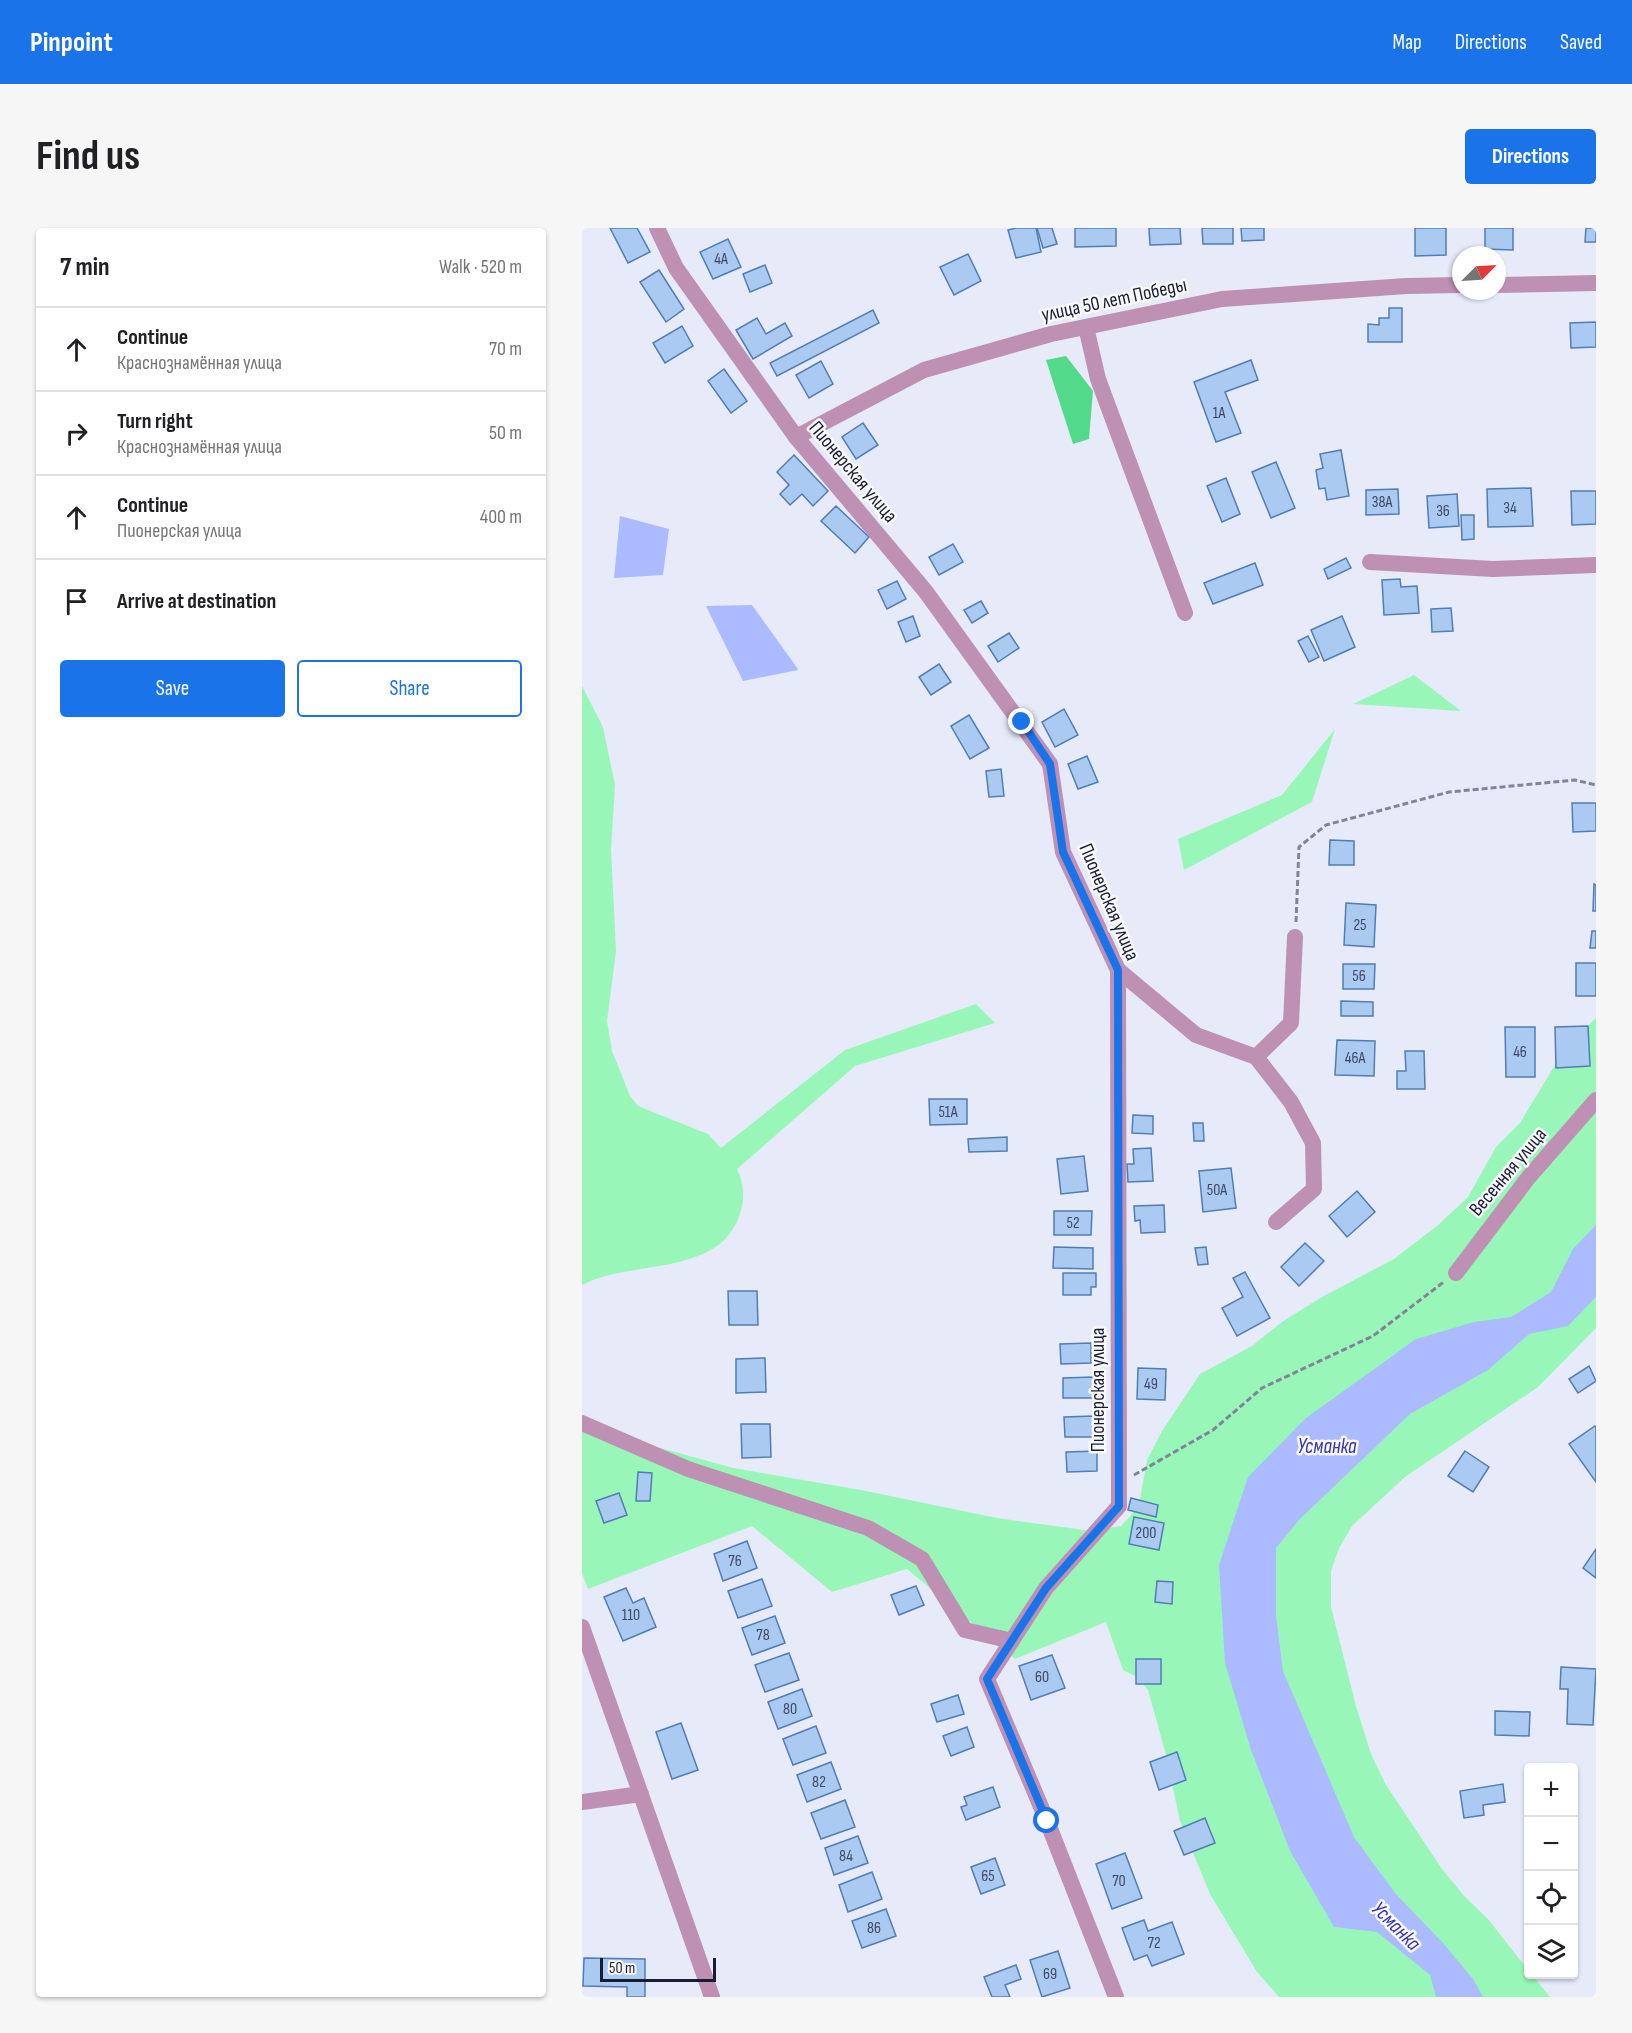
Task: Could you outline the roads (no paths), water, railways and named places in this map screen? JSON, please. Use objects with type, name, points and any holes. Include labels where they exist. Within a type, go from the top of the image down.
[{"type":"street","name":"Пионерская улица","points":[[657,228],[676,268],[796,437],[926,592],[1050,764],[1063,852],[1118,970],[1119,1506],[1046,1588],[1012,1641]]},
{"type":"street","points":[[1506,285],[1596,283]]},
{"type":"street","name":"улица 50 лет Победы","points":[[796,437],[924,370],[1086,327],[1222,299],[1406,286],[1452,285]]},
{"type":"street","points":[[1086,327],[1098,379],[1185,613]]},
{"type":"street","points":[[1370,562],[1493,569],[1596,565]]},
{"type":"street","points":[[1256,1057],[1291,1023],[1295,937]]},
{"type":"street","points":[[1118,970],[1196,1035],[1256,1057],[1291,1102],[1313,1143],[1314,1189],[1276,1222]]},
{"type":"street","name":"Весенняя улица","points":[[1456,1273],[1514,1196],[1596,1100]]},
{"type":"street","points":[[582,1423],[688,1469],[868,1528],[922,1559],[965,1630],[1012,1641],[987,1679],[1047,1821],[1116,1997]]},
{"type":"street","points":[[582,1627],[712,1997]]},
{"type":"street","points":[[582,1802],[641,1794]]},
{"type":"water","points":[[620,516],[669,529],[663,575],[614,578]]},
{"type":"water","points":[[752,605],[798,670],[743,681],[706,606]]},
{"type":"water","name":"Усманка","points":[[1596,1225],[1596,1297],[1568,1326],[1529,1334],[1488,1370],[1410,1414],[1299,1520],[1276,1548],[1276,1615],[1283,1671],[1354,1837],[1395,1893],[1443,1943],[1473,1979],[1483,1997],[1436,1997],[1430,1975],[1377,1932],[1334,1927],[1290,1851],[1251,1750],[1225,1663],[1219,1565],[1248,1477],[1306,1418],[1416,1339],[1474,1322],[1511,1317],[1551,1292],[1573,1249]]}]
